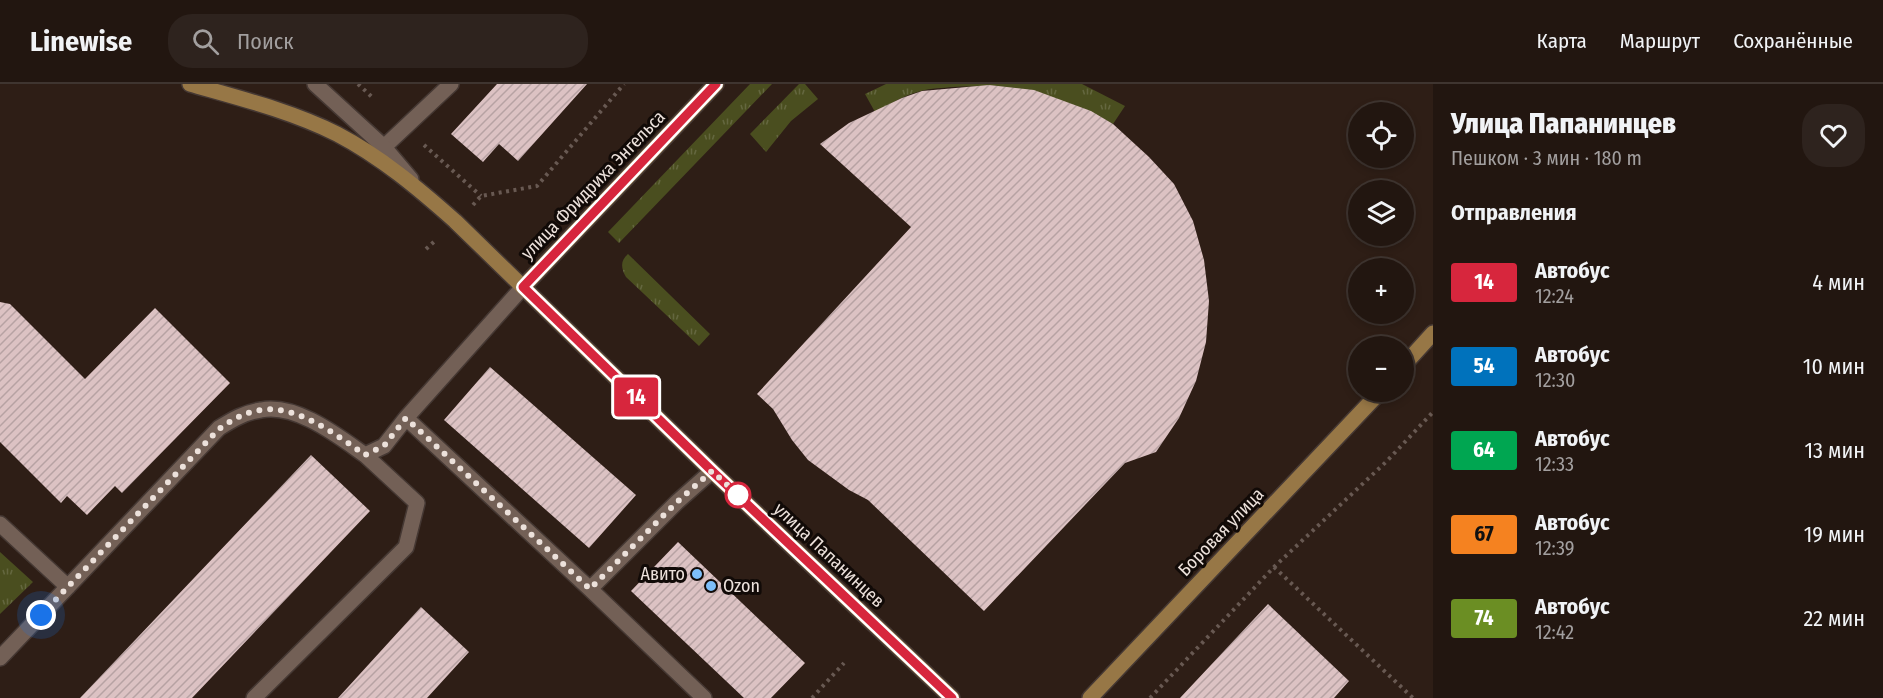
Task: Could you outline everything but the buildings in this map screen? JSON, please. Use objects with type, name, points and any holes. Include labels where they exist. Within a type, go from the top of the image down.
[{"type":"street","name":"улица Папанинцев","points":[[190,84],[218,88],[290,114],[337,135],[375,157],[421,191],[952,698]]},
{"type":"street","name":"улица Папанинцев","points":[[315,84],[384,147],[421,191]]},
{"type":"street","points":[[384,147],[451,84]]},
{"type":"street","name":"улица Фридриха Энгельса","points":[[523,287],[716,84]]},
{"type":"street","points":[[365,455],[384,446],[406,418],[523,287]]},
{"type":"street","points":[[1414,354],[1433,333]]},
{"type":"street","name":"Боровая улица","points":[[1090,698],[1371,402]]},
{"type":"street","points":[[0,658],[219,429],[247,413],[263,409],[278,410],[296,415],[334,434],[365,455],[417,503],[406,548],[254,698]]},
{"type":"street","points":[[406,418],[704,698]]},
{"type":"street","points":[[590,589],[677,502],[712,471]]},
{"type":"street","points":[[0,524],[68,587]]},
{"type":"path","points":[[481,196],[537,186],[624,84]]},
{"type":"path","points":[[1150,698],[1274,567],[1388,460],[1433,412]]},
{"type":"path","points":[[1274,567],[1413,698]]},
{"type":"path","points":[[812,698],[844,663]]},
{"type":"green space","points":[[750,84],[772,84],[619,243],[608,232]]},
{"type":"green space","points":[[799,84],[805,84],[818,99],[791,121],[766,152],[750,134]]},
{"type":"green space","points":[[886,84],[1082,84],[1125,106],[1113,124],[1075,106],[1036,94],[995,87],[953,87],[915,93],[875,112],[865,94]]},
{"type":"green space","points":[[628,254],[710,334],[699,346],[626,277],[622,265]]},
{"type":"green space","points":[[0,552],[33,582],[0,614]]},
{"type":"bus line","name":"14","points":[[716,84],[523,287],[712,471],[952,698]]},
{"type":"place","name":"Авито","points":[[697,574]]},
{"type":"place","name":"Ozon","points":[[711,586]]},
{"type":"route","points":[[41,615],[219,429],[247,413],[263,409],[278,410],[314,422],[365,455],[384,446],[406,418],[590,589],[677,502],[712,471],[738,495]]}]
